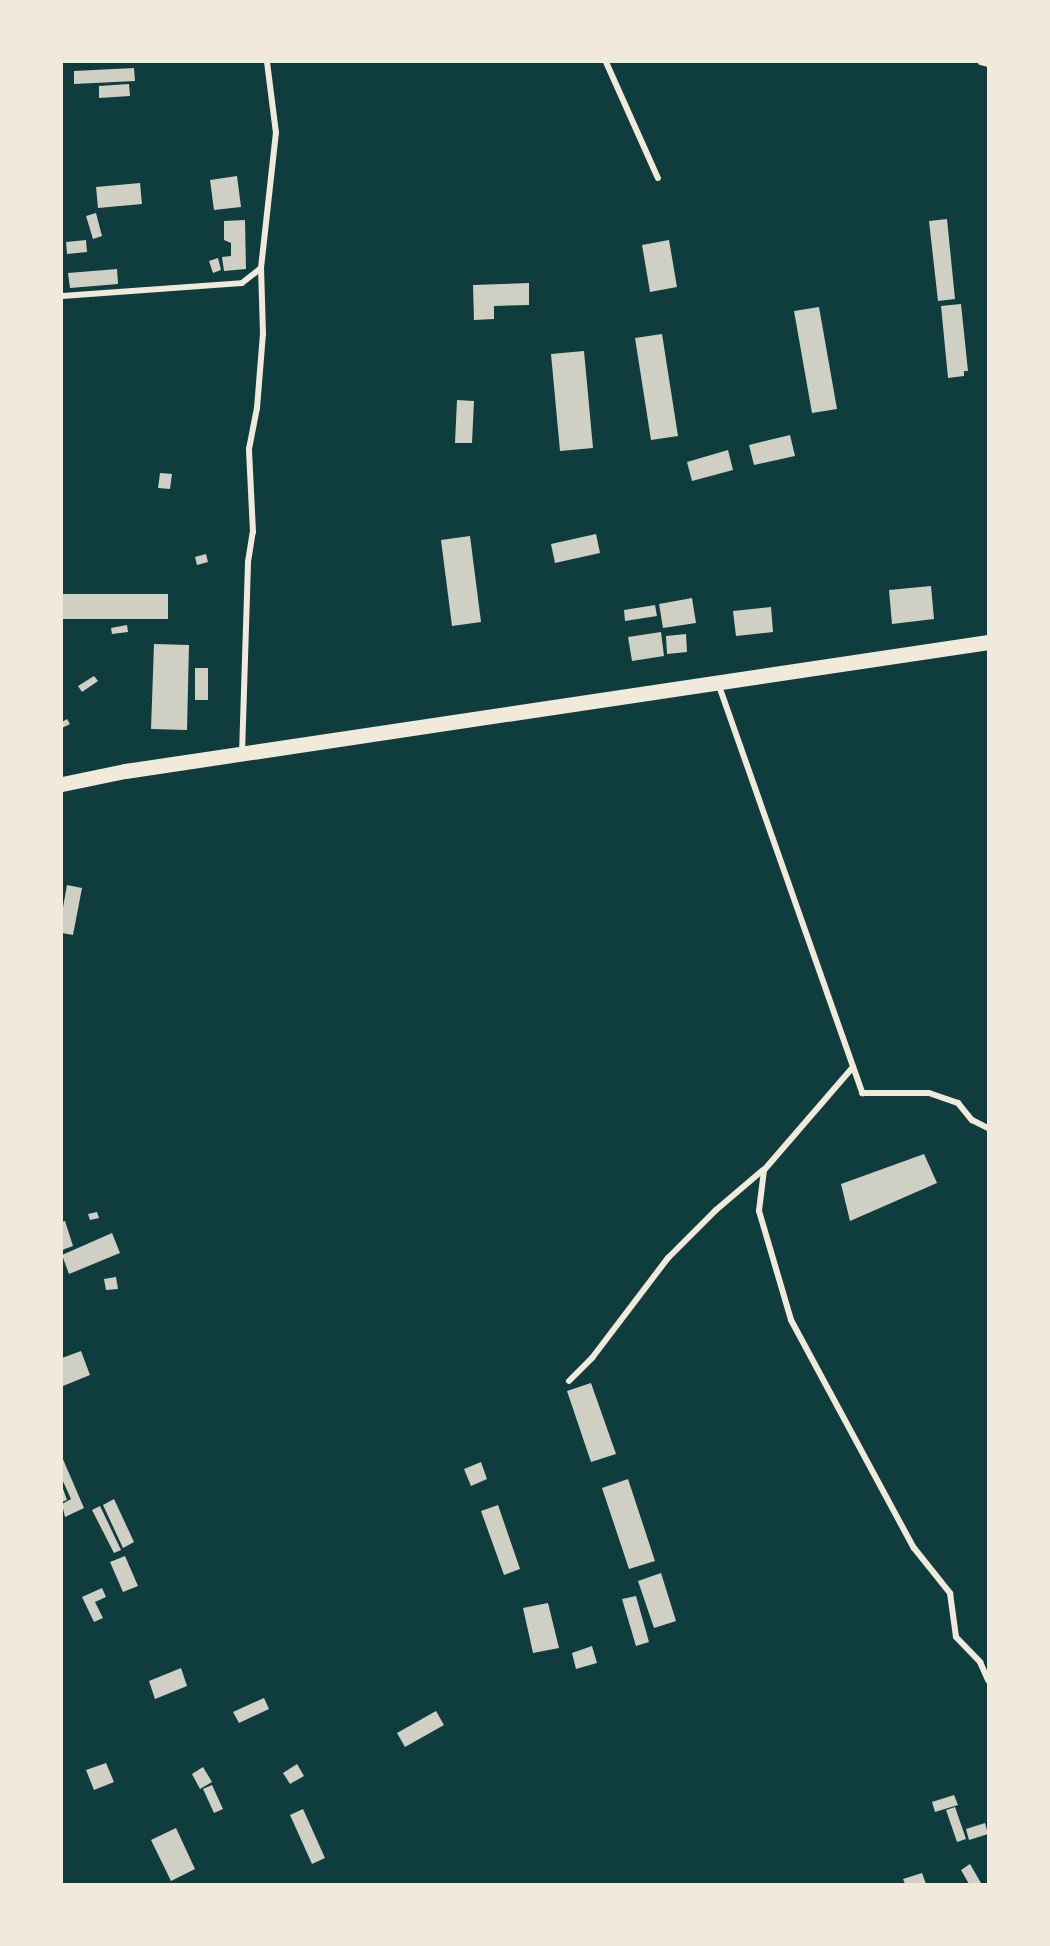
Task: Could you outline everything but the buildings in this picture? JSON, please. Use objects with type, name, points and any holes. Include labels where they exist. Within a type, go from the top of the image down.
[{"type":"highway","points":[[62,784],[125,771],[988,642]]},
{"type":"street","points":[[242,755],[248,562],[253,532],[249,449],[257,408],[263,334],[261,268],[276,133],[267,62]]},
{"type":"street","points":[[606,62],[658,178]]},
{"type":"street","points":[[981,62],[988,64]]},
{"type":"street","points":[[62,296],[242,283],[261,268]]},
{"type":"street","points":[[717,681],[862,1093],[929,1093],[958,1103],[972,1120],[988,1128]]},
{"type":"street","points":[[569,1381],[592,1358],[668,1258],[716,1210],[764,1170],[853,1067]]},
{"type":"street","points":[[764,1170],[759,1210],[791,1320],[914,1548],[950,1593],[956,1637],[980,1662],[988,1680]]}]
